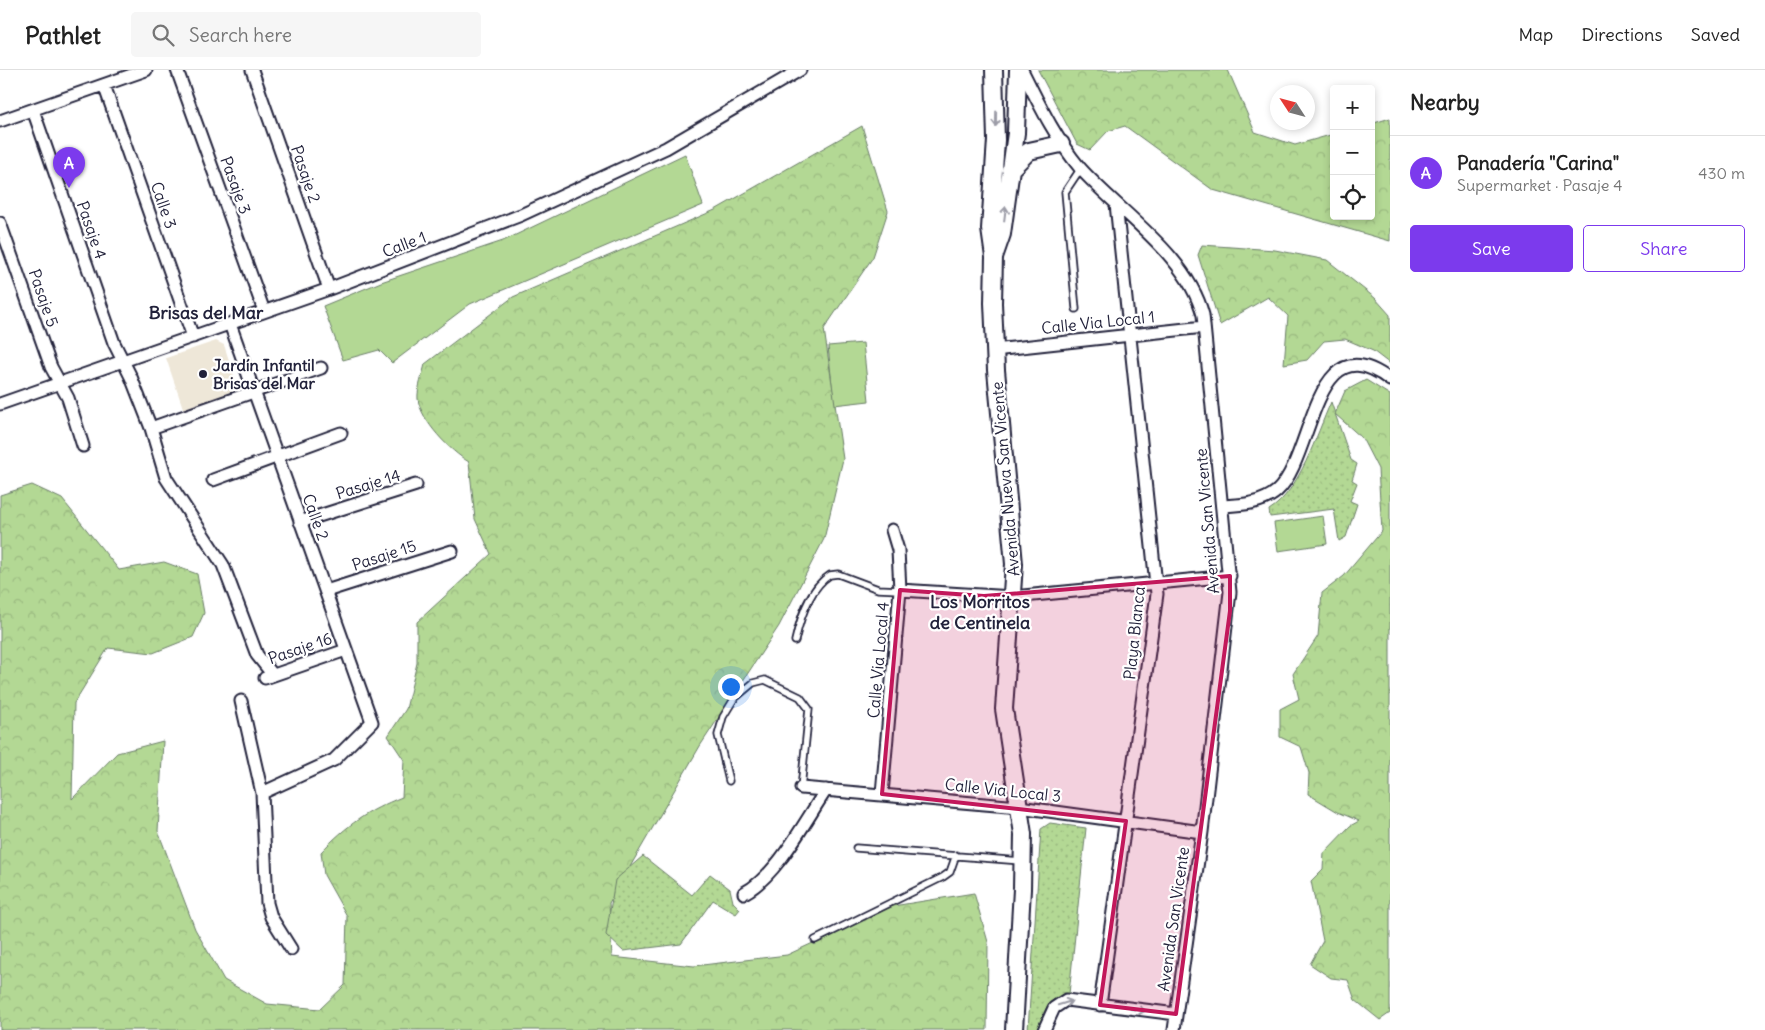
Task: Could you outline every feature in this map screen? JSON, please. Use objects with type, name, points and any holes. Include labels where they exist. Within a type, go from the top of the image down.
[{"type":"street","points":[[0,121],[146,70]]},
{"type":"street","name":"Pasaje 3","points":[[177,70],[264,311]]},
{"type":"street","name":"Pasaje 2","points":[[252,70],[329,289]]},
{"type":"street","name":"Calle 1","points":[[0,404],[329,289],[466,237],[576,191],[706,127],[800,70]]},
{"type":"street","name":"Avenida Nueva San Vicente","points":[[994,70],[996,140],[990,229],[994,257],[994,350],[1014,564],[1004,709],[1008,746],[1023,834],[1014,1030]]},
{"type":"street","name":"Avenida Nueva San Vicente","points":[[994,257],[1002,234],[1018,109],[1018,70]]},
{"type":"street","name":"Avenida San Vicente","points":[[1022,70],[1061,144],[1081,168],[1188,279],[1200,303],[1204,326],[1230,576],[1230,610],[1202,832],[1174,1030]]},
{"type":"street","name":"Calle 3","points":[[104,85],[193,336]]},
{"type":"street","name":"Pasaje 4","points":[[33,110],[114,344],[151,428],[166,478],[223,565],[257,655],[269,676]]},
{"type":"street","points":[[1010,170],[1029,151],[1061,144]]},
{"type":"street","name":"Playa Blanca","points":[[1100,1005],[1156,604],[1156,584],[1116,204]]},
{"type":"street","name":"Pasaje 5","points":[[0,223],[51,367],[68,398],[83,446]]},
{"type":"street","name":"Calle 2","points":[[230,324],[372,722],[334,760],[262,793]]},
{"type":"street","name":"Calle Via Local 1","points":[[994,350],[1204,326]]},
{"type":"street","points":[[1223,506],[1262,500],[1282,485],[1292,469],[1327,384],[1336,372],[1350,365],[1365,365],[1390,380]]},
{"type":"street","points":[[151,428],[321,368]]},
{"type":"street","points":[[213,480],[341,433]]},
{"type":"street","name":"Pasaje 14","points":[[300,522],[416,485]]},
{"type":"street","name":"Calle Via Local 4","points":[[882,794],[900,590],[898,550],[892,530]]},
{"type":"street","name":"Pasaje 15","points":[[326,591],[452,551]]},
{"type":"street","points":[[900,590],[1013,597],[1230,576]]},
{"type":"street","name":"Pasaje 16","points":[[269,676],[346,650]]},
{"type":"street","points":[[241,701],[262,793],[267,903],[271,917],[291,949]]},
{"type":"street","name":"Calle Via Local 3","points":[[801,788],[1019,807],[1202,832]]},
{"type":"street","points":[[744,893],[758,884],[773,870],[826,790]]},
{"type":"street","points":[[1044,1030],[1054,1008],[1061,1002],[1075,1000],[1100,1005],[1176,1014]]},
{"type":"lane","points":[[1076,309],[1066,192],[1081,168]]},
{"type":"lane","points":[[795,641],[811,598],[830,575],[838,574],[878,589],[900,590]]},
{"type":"lane","points":[[729,781],[718,735],[723,717],[734,699],[753,683],[765,680],[800,697],[809,709],[801,788]]},
{"type":"lane","points":[[856,848],[1023,861]]},
{"type":"lane","points":[[814,940],[943,877],[950,872],[956,855]]},
{"type":"highlighted area","points":[[1230,576],[1230,611],[1176,1014],[1100,1005],[1126,821],[882,794],[900,590],[984,596]]},
{"type":"shaded area","name":"Jardín Infantil Brisas del Mar","points":[[216,341],[224,345],[239,391],[184,411],[166,358]]},
{"type":"green space","points":[[1038,70],[1228,70],[1255,132],[1295,145],[1330,135],[1330,220],[1375,220],[1375,123],[1390,118],[1390,241],[1213,190],[1125,126],[1108,131],[1090,150],[1077,144]]},
{"type":"green space","points":[[862,126],[888,211],[873,257],[824,329],[843,459],[824,539],[779,626],[700,746],[609,903],[612,957],[694,966],[787,955],[893,906],[974,893],[988,942],[987,1030],[0,1030],[0,495],[32,485],[62,499],[119,570],[164,562],[197,574],[204,613],[193,637],[153,653],[108,648],[74,703],[72,799],[117,753],[163,741],[158,831],[195,929],[224,980],[267,1004],[320,1009],[345,985],[347,916],[324,875],[321,852],[358,820],[402,797],[404,760],[388,736],[406,709],[417,663],[417,622],[491,554],[475,519],[469,462],[445,443],[430,426],[420,408],[418,391],[425,364],[513,297],[715,210]]},
{"type":"green space","points":[[685,154],[703,205],[470,304],[392,363],[379,350],[343,360],[323,306],[381,282],[503,241]]},
{"type":"green space","points":[[1202,245],[1275,250],[1327,260],[1375,298],[1390,315],[1390,364],[1373,351],[1345,339],[1324,341],[1307,360],[1284,364],[1288,316],[1268,297],[1220,325],[1198,255]]},
{"type":"green space","points":[[863,343],[869,401],[834,405],[828,346]]},
{"type":"green space","points":[[1366,380],[1390,395],[1390,1013],[1380,1020],[1355,1000],[1348,980],[1331,978],[1310,964],[1323,941],[1311,881],[1323,869],[1324,853],[1350,826],[1359,821],[1338,812],[1308,794],[1309,773],[1301,747],[1280,737],[1280,709],[1299,699],[1293,674],[1318,636],[1322,593],[1344,576],[1382,531],[1378,469],[1362,438],[1335,414],[1345,391]]},
{"type":"green space","points":[[1331,402],[1351,460],[1357,464],[1352,480],[1357,483],[1350,501],[1357,504],[1346,537],[1339,541],[1334,509],[1270,517],[1269,510],[1290,490],[1313,446]]},
{"type":"green space","points":[[1323,516],[1327,544],[1278,551],[1274,523]]},
{"type":"green space","points":[[1050,823],[1086,828],[1069,994],[1055,999],[1047,1006],[1038,1030],[1028,1030],[1041,829]]},
{"type":"green space","points":[[643,856],[692,895],[710,874],[730,889],[733,902],[740,909],[736,914],[713,900],[681,944],[623,951],[606,935],[615,880]]},
{"type":"place","name":"Panadería \"Carina\"","points":[[69,188]]},
{"type":"place","name":"Jardín Infantil Brisas del Mar","points":[[203,374]]},
{"type":"district","name":"Brisas del Mar","points":[[206,313]]},
{"type":"district","name":"Los Morritos de Centinela","points":[[980,612]]}]
